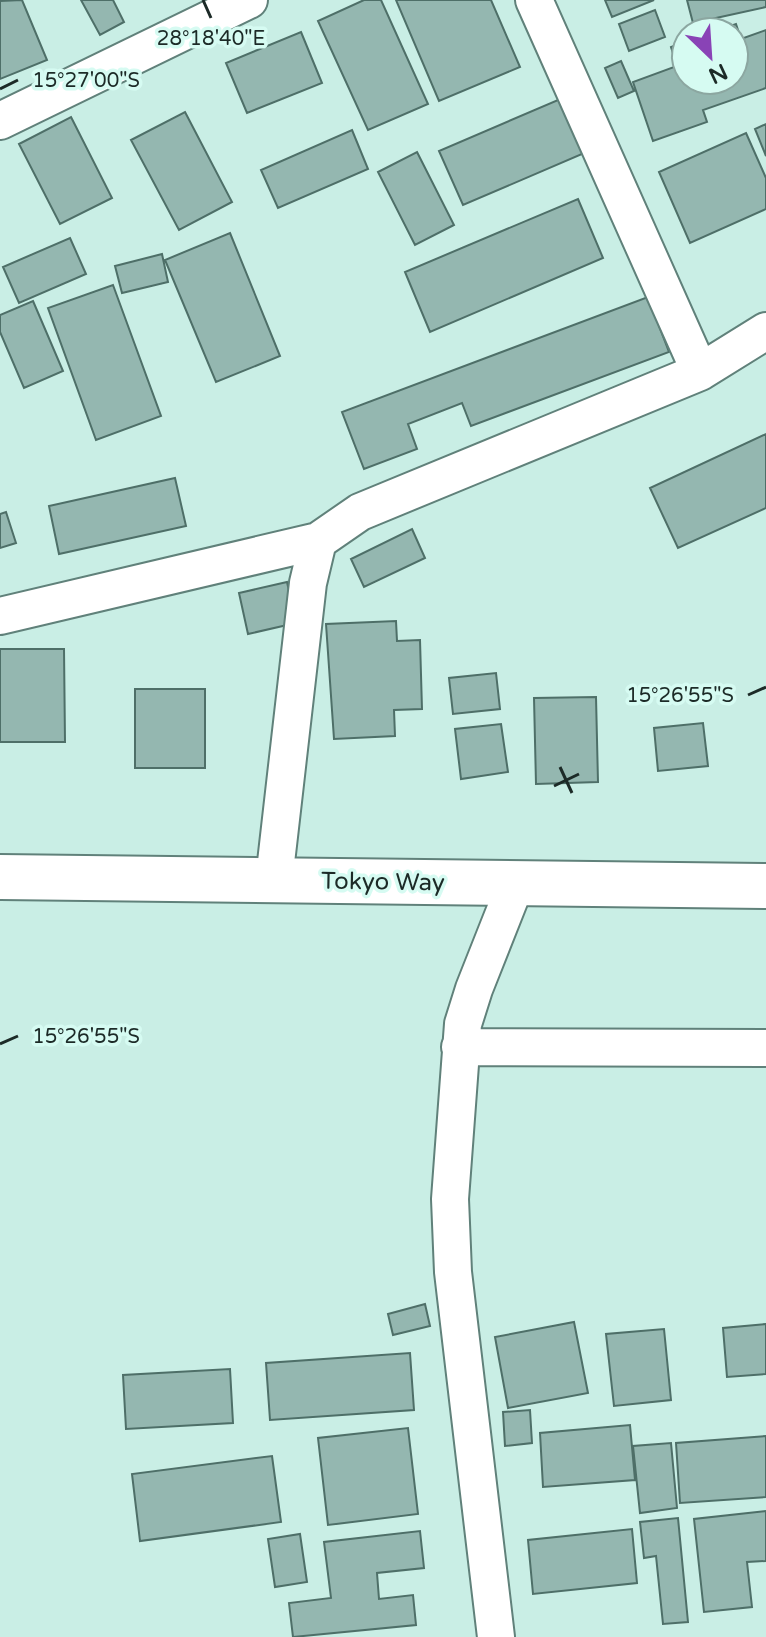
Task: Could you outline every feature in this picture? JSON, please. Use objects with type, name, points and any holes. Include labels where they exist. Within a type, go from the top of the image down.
[{"type":"main road","name":"Tokyo Way","points":[[0,877],[766,886]]},
{"type":"street","points":[[0,121],[249,0]]},
{"type":"street","points":[[534,0],[700,372]]},
{"type":"street","points":[[0,616],[318,541],[360,512],[700,372],[766,331]]},
{"type":"street","points":[[274,880],[308,583],[318,541]]},
{"type":"street","points":[[496,1637],[453,1272],[450,1199],[463,1024],[516,883]]},
{"type":"street","points":[[460,1047],[766,1048]]},
{"type":"building","points":[[22,0],[47,60],[0,79],[0,1]]},
{"type":"building","points":[[81,0],[113,0],[124,22],[100,35]]},
{"type":"building","points":[[364,0],[381,0],[428,104],[368,130],[318,21]]},
{"type":"building","points":[[396,0],[491,0],[520,67],[439,101]]},
{"type":"building","points":[[605,0],[654,0],[612,17]]},
{"type":"building","points":[[687,0],[766,0],[766,7],[725,16],[691,16]]},
{"type":"building","points":[[655,10],[665,37],[629,51],[619,24]]},
{"type":"building","points":[[766,30],[766,88],[750,94],[750,36]]},
{"type":"building","points":[[301,32],[322,83],[247,113],[226,63]]},
{"type":"building","points":[[621,61],[634,91],[618,98],[605,68]]},
{"type":"building","points":[[670,69],[670,96],[743,96],[703,110],[707,122],[653,141],[633,82]]},
{"type":"building","points":[[565,97],[589,151],[463,205],[439,151]]},
{"type":"building","points":[[185,112],[232,202],[179,230],[131,140]]},
{"type":"building","points":[[71,117],[112,198],[60,224],[19,144]]},
{"type":"building","points":[[766,124],[766,156],[755,129]]},
{"type":"building","points":[[352,130],[368,169],[278,208],[261,170]]},
{"type":"building","points":[[746,133],[766,178],[766,209],[690,243],[659,172]]},
{"type":"building","points":[[417,152],[454,225],[415,245],[378,172]]},
{"type":"building","points":[[578,199],[603,258],[430,332],[405,272]]},
{"type":"building","points":[[230,233],[280,356],[216,382],[165,260]]},
{"type":"building","points":[[70,238],[86,274],[19,303],[3,267]]},
{"type":"building","points":[[162,254],[168,282],[122,293],[115,266]]},
{"type":"building","points":[[113,285],[161,416],[96,440],[48,308]]},
{"type":"building","points":[[648,297],[669,352],[471,426],[462,403],[408,424],[417,449],[364,469],[342,412]]},
{"type":"building","points":[[33,301],[63,371],[24,388],[0,332],[0,315]]},
{"type":"building","points":[[766,434],[766,508],[678,548],[650,488]]},
{"type":"building","points":[[175,478],[186,526],[59,554],[49,506]]},
{"type":"building","points":[[6,512],[16,543],[0,548],[0,514]]},
{"type":"building","points":[[412,529],[425,558],[364,587],[351,559]]},
{"type":"building","points":[[287,582],[296,623],[248,634],[239,593]]},
{"type":"building","points":[[396,621],[397,641],[420,640],[422,709],[394,710],[395,736],[334,739],[326,624]]},
{"type":"building","points":[[0,649],[64,649],[65,742],[0,742]]},
{"type":"building","points":[[496,673],[500,709],[453,714],[449,678]]},
{"type":"building","points":[[135,689],[205,689],[205,768],[135,768]]},
{"type":"building","points":[[596,697],[598,782],[536,784],[534,698]]},
{"type":"building","points":[[703,723],[708,766],[658,771],[654,728]]},
{"type":"building","points":[[501,724],[508,772],[461,779],[455,729]]},
{"type":"building","points":[[425,1304],[430,1326],[393,1335],[388,1314]]},
{"type":"building","points":[[574,1322],[588,1393],[508,1408],[495,1337]]},
{"type":"building","points":[[766,1324],[766,1374],[727,1377],[723,1328]]},
{"type":"building","points":[[664,1329],[671,1400],[614,1406],[606,1334]]},
{"type":"building","points":[[410,1353],[414,1410],[270,1420],[266,1363]]},
{"type":"building","points":[[230,1369],[233,1423],[126,1429],[123,1375]]},
{"type":"building","points":[[530,1410],[532,1443],[505,1446],[503,1412]]},
{"type":"building","points":[[630,1425],[635,1480],[543,1487],[540,1433]]},
{"type":"building","points":[[408,1428],[418,1514],[328,1525],[318,1438]]},
{"type":"building","points":[[766,1436],[766,1497],[680,1503],[676,1443]]},
{"type":"building","points":[[671,1443],[677,1508],[640,1513],[633,1446]]},
{"type":"building","points":[[272,1456],[281,1522],[140,1541],[132,1474]]},
{"type":"building","points":[[766,1511],[766,1561],[747,1562],[752,1607],[704,1612],[694,1519]]},
{"type":"building","points":[[678,1518],[688,1622],[663,1624],[656,1556],[644,1558],[640,1522]]},
{"type":"building","points":[[632,1529],[637,1583],[533,1594],[528,1540]]},
{"type":"building","points":[[420,1531],[424,1568],[377,1573],[379,1599],[413,1595],[416,1625],[293,1637],[289,1603],[331,1598],[324,1542]]},
{"type":"building","points":[[300,1534],[307,1582],[275,1587],[268,1539]]}]
